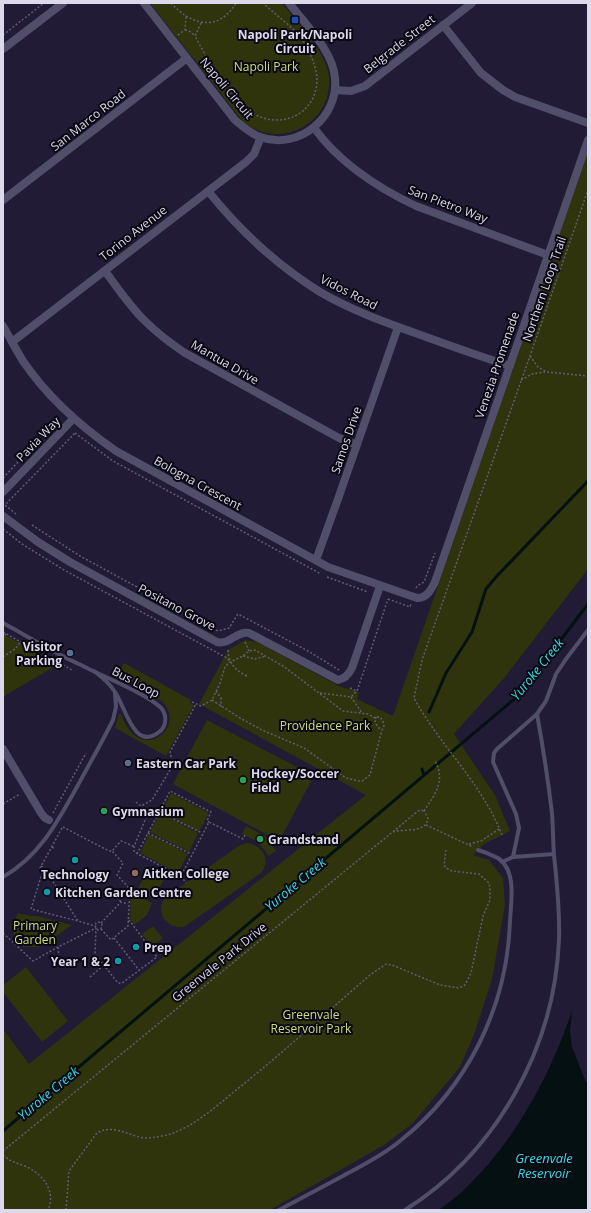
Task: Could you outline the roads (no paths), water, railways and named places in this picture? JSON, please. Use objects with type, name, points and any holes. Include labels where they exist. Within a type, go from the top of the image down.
[{"type":"street","points":[[3,49],[63,3]]},
{"type":"street","name":"Napoli Circuit","points":[[144,3],[232,116],[248,131],[261,137],[285,140],[302,135],[314,128],[324,118],[329,109],[335,90],[335,76],[328,55],[289,3]]},
{"type":"street","name":"Belgrade Street","points":[[335,90],[351,91],[365,86],[472,3]]},
{"type":"street","points":[[443,25],[481,73],[503,90],[515,97],[588,123]]},
{"type":"street","name":"San Marco Road","points":[[3,200],[187,58]]},
{"type":"street","name":"San Pietro Way","points":[[314,128],[324,141],[354,168],[398,198],[548,255]]},
{"type":"street","name":"Torino Avenue","points":[[12,342],[250,159],[261,137]]},
{"type":"street","name":"Venezia Promenade","points":[[426,596],[435,582],[588,140]]},
{"type":"street","name":"Vidos Road","points":[[208,191],[256,244],[276,261],[322,292],[377,320],[510,366]]},
{"type":"street","name":"Mantua Drive","points":[[105,271],[123,296],[143,319],[161,336],[185,353],[339,438],[357,445]]},
{"type":"street","name":"Bologna Crescent","points":[[3,326],[23,361],[50,396],[91,434],[116,451],[335,570],[417,598],[426,596]]},
{"type":"street","name":"Samos Drive","points":[[316,560],[398,327]]},
{"type":"street","name":"Pavia Way","points":[[3,492],[74,419]]},
{"type":"street","name":"Positano Grove","points":[[3,516],[38,542],[70,562],[213,640],[222,643],[239,634],[249,634],[338,680],[347,676],[352,668],[380,586]]},
{"type":"street","points":[[3,749],[41,813],[49,820]]},
{"type":"lane","points":[[3,623],[94,671]]},
{"type":"lane","points":[[513,857],[518,828],[516,814],[492,758],[497,749],[537,714],[546,701],[556,674],[588,630]]},
{"type":"lane","name":"Bus Loop","points":[[94,671],[119,682],[160,706],[165,718],[165,723],[161,731],[148,737],[137,732],[130,723],[115,691],[94,671]]},
{"type":"lane","points":[[3,877],[32,855],[56,824],[113,720],[116,707],[115,691]]},
{"type":"lane","points":[[406,1210],[435,1189],[462,1164],[488,1134],[515,1095],[537,1048],[551,998],[559,940],[558,901],[552,813],[537,714]]},
{"type":"lane","points":[[279,1210],[373,1160],[400,1141],[424,1120],[442,1101],[465,1070],[476,1051],[488,1027],[503,978],[508,955],[510,923],[509,871],[497,858],[478,850]]},
{"type":"lane","points":[[502,862],[513,857],[554,854]]},
{"type":"water","name":"Greenvale Reservoir","points":[[572,1011],[570,1032],[572,1047],[588,1084],[588,1210],[439,1210],[462,1192],[483,1170],[515,1129],[542,1083]]},
{"type":"waterway","points":[[429,712],[446,673],[472,632],[486,589],[588,481]]},
{"type":"waterway","name":"Yuroke Creek","points":[[3,1131],[519,695],[588,604]]},
{"type":"waterway","name":"Yuroke Creek","points":[[422,769],[424,775]]},
{"type":"place","name":"Napoli Park/Napoli Circuit","points":[[295,20]]},
{"type":"place","name":"Visitor Parking","points":[[70,653]]},
{"type":"place","name":"Eastern Car Park","points":[[128,763]]},
{"type":"place","name":"Hockey/Soccer Field","points":[[243,780]]},
{"type":"place","name":"Gymnasium","points":[[104,811]]},
{"type":"place","name":"Grandstand","points":[[260,839]]},
{"type":"place","name":"Technology","points":[[75,860]]},
{"type":"place","name":"Aitken College","points":[[135,873]]},
{"type":"place","name":"Kitchen Garden Centre","points":[[47,892]]},
{"type":"place","name":"Prep","points":[[136,947]]},
{"type":"place","name":"Year 1 & 2","points":[[118,961]]},
{"type":"park label","name":"Napoli Park","points":[[266,66]]},
{"type":"park label","name":"Providence Park","points":[[325,725]]},
{"type":"park label","name":"Primary Garden","points":[[35,932]]},
{"type":"park label","name":"Greenvale Reservoir Park","points":[[311,1021]]}]
